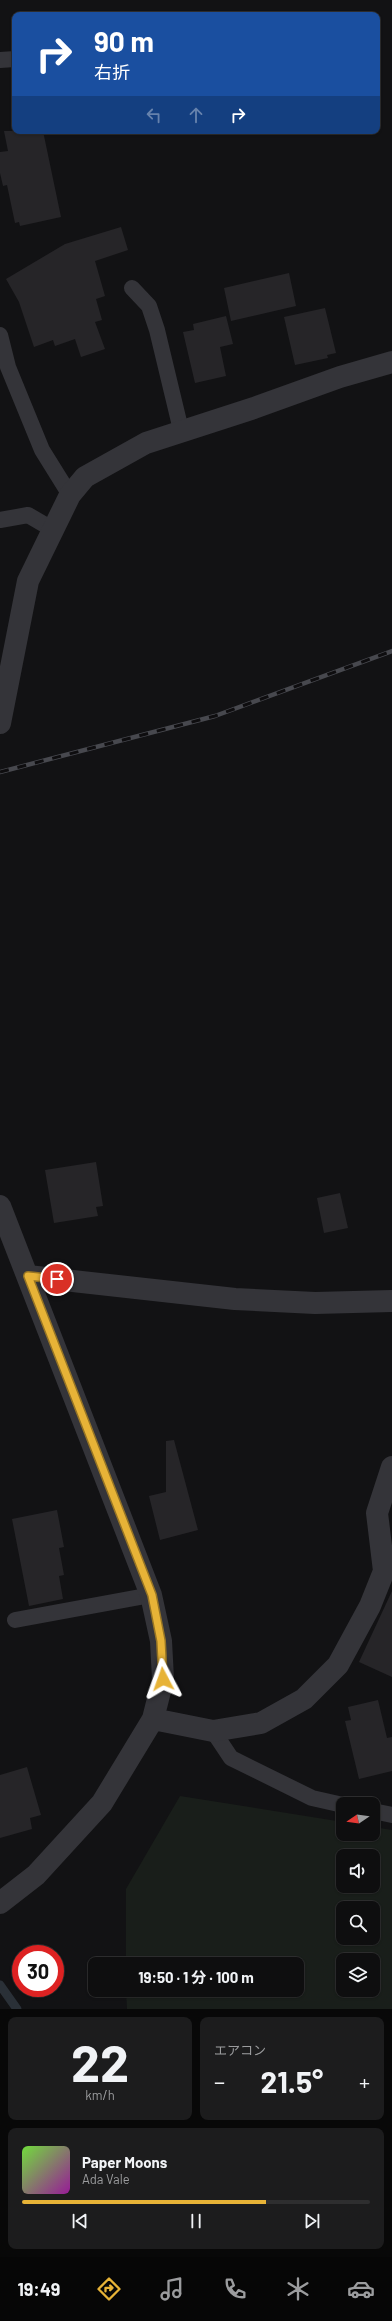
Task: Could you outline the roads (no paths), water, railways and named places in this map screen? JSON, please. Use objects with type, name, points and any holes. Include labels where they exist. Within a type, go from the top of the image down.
[{"type":"street","points":[[0,722],[28,581],[52,529],[70,495],[85,477],[146,443],[181,430],[254,408],[340,377],[392,362]]},
{"type":"street","points":[[0,1206],[152,1595],[161,1641],[163,1679],[153,1719],[102,1803],[36,1875],[0,1904]]},
{"type":"street","points":[[28,1276],[235,1299],[316,1303],[392,1300]]},
{"type":"street","points":[[153,1719],[213,1731],[261,1723],[304,1699],[338,1665],[370,1606],[384,1571],[387,1554],[377,1513],[392,1467]]},
{"type":"lane","points":[[0,60],[12,59]]},
{"type":"lane","points":[[132,288],[148,306],[157,330],[181,430]]},
{"type":"lane","points":[[0,335],[8,367],[42,450],[70,495]]},
{"type":"lane","points":[[0,520],[28,515],[52,529]]},
{"type":"lane","points":[[15,1620],[152,1595]]},
{"type":"lane","points":[[213,1731],[231,1758],[312,1798],[336,1803]]},
{"type":"lane","points":[[380,1812],[392,1814]]},
{"type":"waterway","points":[[0,1985],[17,2009]]},
{"type":"railway","points":[[0,772],[215,716],[392,651]]}]
